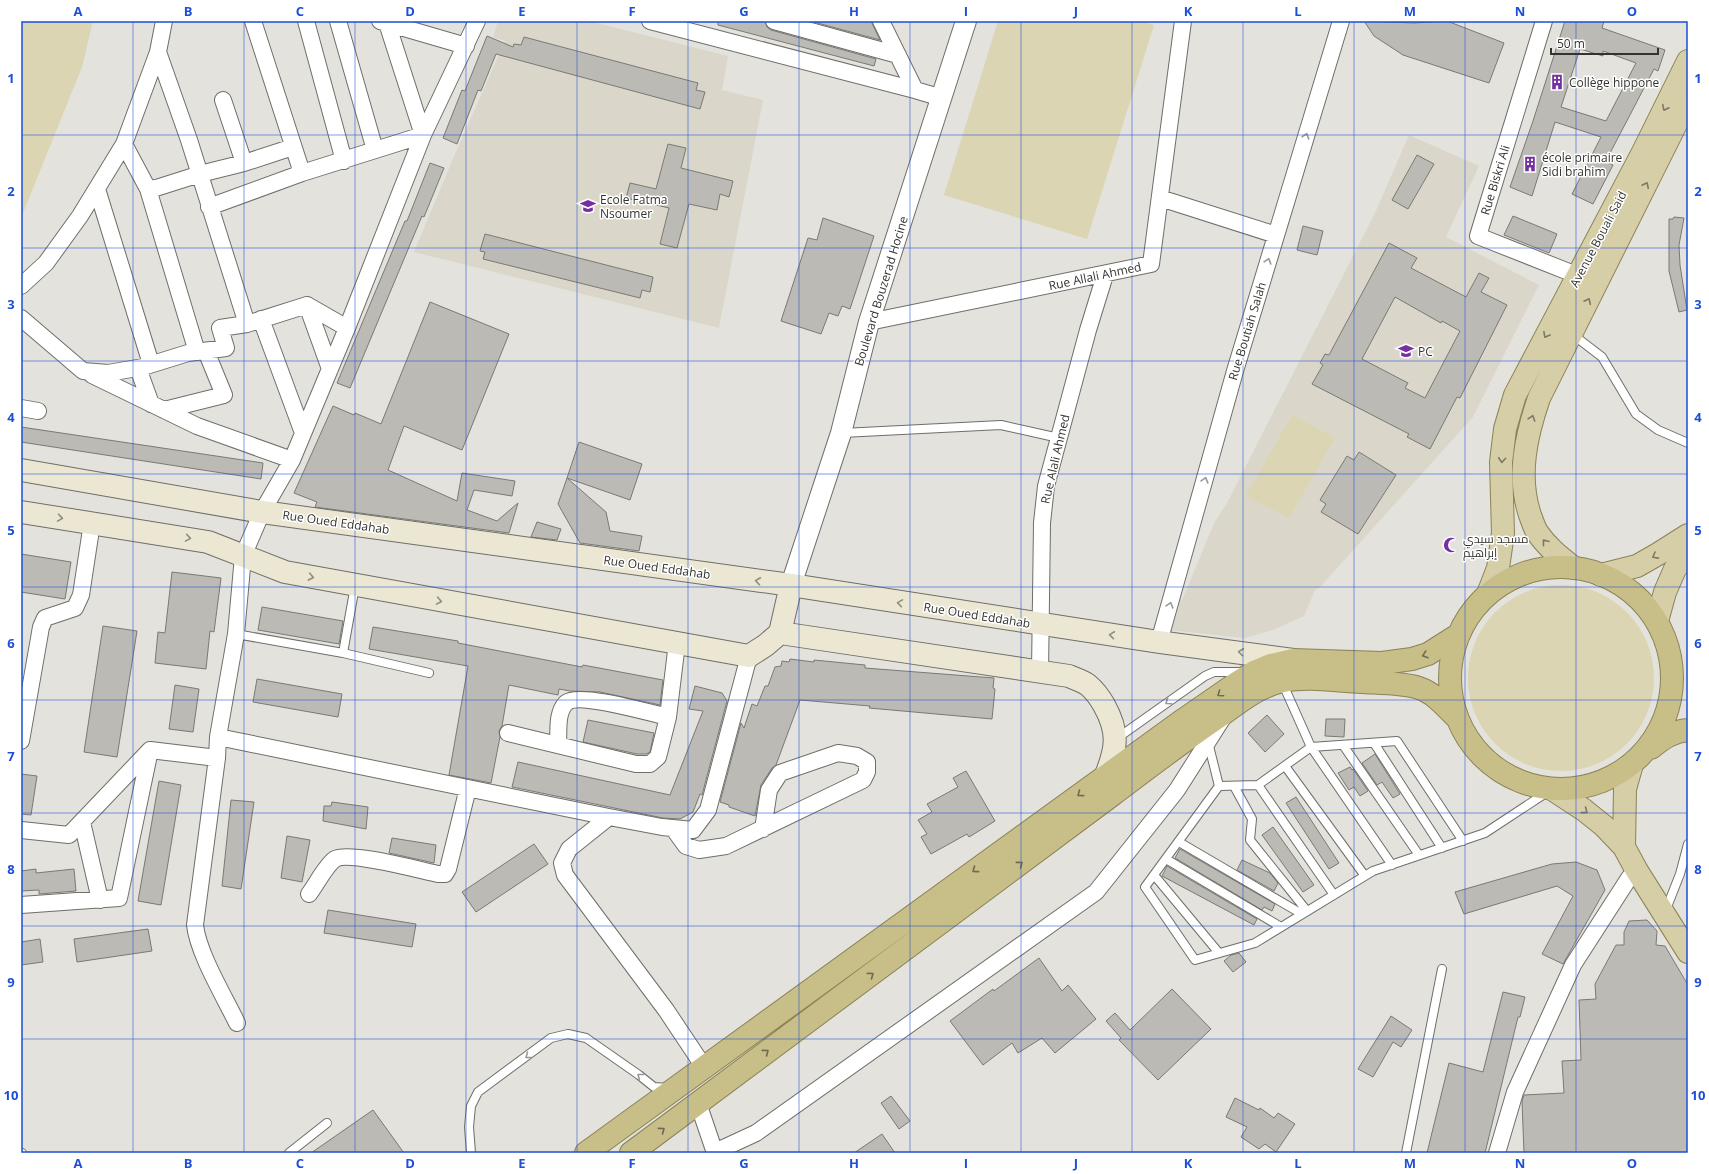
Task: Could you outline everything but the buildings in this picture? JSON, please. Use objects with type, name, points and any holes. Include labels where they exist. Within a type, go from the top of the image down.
[{"type":"highway","points":[[1457,718],[1450,690],[1451,662],[1458,635],[1471,613],[1488,594],[1514,578],[1543,569],[1574,568],[1601,574],[1633,593],[1657,621],[1666,639],[1671,658],[1672,692],[1663,724],[1638,758]]},
{"type":"highway","points":[[586,1153],[1106,775],[1254,672],[1271,665],[1293,660],[1382,663],[1412,659],[1428,654],[1458,635]]},
{"type":"highway","points":[[1671,658],[1688,685]]},
{"type":"highway","points":[[631,1153],[1189,736],[1260,689],[1282,681],[1308,679],[1382,683],[1418,687],[1429,692],[1442,702],[1457,718],[1472,745],[1494,767],[1521,782],[1552,789],[1580,788],[1608,780],[1663,738],[1679,731],[1688,730]]},
{"type":"main road","name":"Avenue Bouali Said","points":[[1488,594],[1498,568],[1503,533],[1501,462],[1505,429],[1515,395],[1534,356],[1579,276],[1685,73]]},
{"type":"main road","points":[[1574,568],[1553,552],[1536,531],[1526,502],[1524,463],[1528,430],[1539,398],[1688,100]]},
{"type":"main road","name":"Rue Oued Eddahab","points":[[21,470],[262,512],[791,585],[1041,625],[1293,660]]},
{"type":"main road","points":[[21,512],[208,542],[284,572],[749,656],[766,645],[780,633],[791,585]]},
{"type":"main road","points":[[1601,574],[1637,566],[1688,535]]},
{"type":"main road","points":[[1657,621],[1665,592],[1675,569],[1688,554]]},
{"type":"main road","points":[[780,633],[1069,676],[1088,685],[1101,700],[1112,719],[1115,740],[1112,758],[1106,775]]},
{"type":"main road","points":[[1624,847],[1625,789],[1638,758]]},
{"type":"main road","points":[[1552,789],[1584,810],[1604,826],[1624,847],[1664,914],[1685,942]]},
{"type":"street","points":[[21,286],[46,263],[80,216],[124,144],[158,52],[164,21]]},
{"type":"street","points":[[253,21],[302,173]]},
{"type":"street","points":[[306,21],[344,161]]},
{"type":"street","points":[[338,21],[375,150]]},
{"type":"street","points":[[237,1023],[204,955],[196,936],[195,925],[217,758],[218,737],[236,634],[243,556],[262,512],[292,460],[347,328],[423,135],[477,21]]},
{"type":"street","points":[[650,21],[942,98]]},
{"type":"street","points":[[774,21],[898,55]]},
{"type":"street","points":[[824,21],[832,37]]},
{"type":"street","points":[[881,21],[915,90]]},
{"type":"street","name":"Boulevard Bouzerad Hocine","points":[[791,585],[841,433],[869,322],[966,21]]},
{"type":"street","name":"Rue Allali Ahmed","points":[[869,322],[1105,275],[1151,264],[1183,21]]},
{"type":"street","name":"Rue Boutiah Salah","points":[[1159,642],[1235,371],[1341,21]]},
{"type":"street","name":"Rue Biskri Ali","points":[[1544,21],[1478,236],[1579,276]]},
{"type":"street","points":[[383,22],[423,135]]},
{"type":"street","points":[[383,22],[466,46]]},
{"type":"street","points":[[158,52],[200,174],[209,207],[254,321],[303,433]]},
{"type":"street","points":[[223,100],[244,163]]},
{"type":"street","points":[[209,207],[302,173],[423,135]]},
{"type":"street","points":[[124,144],[148,189],[201,351],[224,395],[158,407]]},
{"type":"street","points":[[148,189],[244,163],[293,147]]},
{"type":"street","points":[[97,189],[144,366],[158,407]]},
{"type":"street","points":[[1160,198],[1276,235]]},
{"type":"street","name":"Rue Alali Ahmed","points":[[1040,672],[1042,523],[1046,486],[1105,275]]},
{"type":"street","points":[[83,371],[108,373],[144,366],[201,351],[226,348],[220,328],[254,321],[307,305],[347,328]]},
{"type":"street","points":[[307,305],[330,369]]},
{"type":"street","points":[[21,318],[83,371],[197,426],[292,460]]},
{"type":"street","points":[[21,408],[38,411]]},
{"type":"street","points":[[21,741],[41,627],[45,618],[75,608],[81,595],[92,523]]},
{"type":"street","points":[[508,733],[636,764],[650,764],[658,757],[668,717],[677,643]]},
{"type":"street","points":[[218,737],[609,817],[693,830],[708,810],[749,656]]},
{"type":"street","points":[[558,745],[559,717],[566,703],[576,699],[591,700],[668,717]]},
{"type":"street","points":[[698,1103],[715,1153],[756,1133],[1096,892],[1177,790],[1228,710]]},
{"type":"street","points":[[150,750],[217,758]]},
{"type":"street","points":[[21,830],[69,835],[150,750]]},
{"type":"street","points":[[21,905],[119,898],[150,750]]},
{"type":"street","points":[[673,828],[686,846],[699,850],[726,846],[763,829],[864,780],[867,772],[867,762],[857,756],[838,753],[780,773],[769,790],[763,829]]},
{"type":"street","points":[[309,894],[331,862],[342,857],[357,857],[438,874],[445,874],[448,869],[468,788]]},
{"type":"street","points":[[609,817],[569,849],[562,863],[565,875],[666,1010],[704,1067]]},
{"type":"street","points":[[82,822],[100,900]]},
{"type":"street","points":[[1498,1153],[1515,1092],[1573,965],[1629,878],[1637,871]]},
{"type":"lane","points":[[1572,333],[1602,358],[1636,414],[1658,430],[1688,443]]},
{"type":"lane","points":[[841,433],[1001,425],[1059,438]]},
{"type":"lane","points":[[343,653],[355,586]]},
{"type":"lane","points":[[236,634],[343,653],[429,673]]},
{"type":"lane","points":[[1115,740],[1205,676],[1220,672],[1254,672]]},
{"type":"lane","points":[[1282,681],[1311,747],[1392,864]]},
{"type":"lane","points":[[1208,741],[1219,786],[1146,887],[1195,960],[1255,943],[1373,871],[1485,833],[1552,789]]},
{"type":"lane","points":[[1219,786],[1258,785],[1311,747],[1397,741],[1463,841]]},
{"type":"lane","points":[[1374,743],[1442,848]]},
{"type":"lane","points":[[1343,745],[1419,855]]},
{"type":"lane","points":[[1285,766],[1364,876]]},
{"type":"lane","points":[[1258,785],[1334,895]]},
{"type":"lane","points":[[1234,786],[1252,819],[1250,840],[1304,913]]},
{"type":"lane","points":[[1179,842],[1304,913]]},
{"type":"lane","points":[[1664,914],[1680,874],[1688,844]]},
{"type":"lane","points":[[1166,859],[1281,927]]},
{"type":"lane","points":[[1154,875],[1219,953]]},
{"type":"lane","points":[[1406,1153],[1442,969]]},
{"type":"lane","points":[[471,1153],[469,1127],[471,1106],[478,1092],[551,1038],[568,1034],[586,1038],[654,1087],[675,1088]]},
{"type":"lane","points":[[289,1153],[327,1122]]},
{"type":"shaded area","points":[[21,21],[93,21],[82,67],[21,218]]},
{"type":"shaded area","name":"Ecole Fatma Nsoumer","points":[[498,21],[589,21],[728,56],[722,90],[763,100],[719,328],[414,252],[505,41],[493,37]]},
{"type":"shaded area","points":[[998,21],[1141,21],[1154,25],[1087,239],[944,195]]},
{"type":"shaded area","name":"PC","points":[[1409,135],[1479,166],[1446,237],[1539,285],[1473,417],[1320,587],[1315,590],[1304,616],[1273,630],[1244,638],[1169,630],[1172,597],[1182,600],[1215,521],[1226,505],[1375,213]]},
{"type":"shaded area","points":[[1292,415],[1335,438],[1289,518],[1246,496]]},
{"type":"shaded area","points":[[1561,585],[1579,587],[1597,592],[1613,601],[1627,612],[1638,626],[1647,642],[1652,660],[1654,678],[1652,696],[1647,714],[1638,730],[1627,744],[1613,755],[1597,764],[1579,769],[1561,771],[1543,769],[1525,764],[1509,755],[1495,744],[1484,730],[1475,714],[1470,696],[1468,678],[1470,660],[1475,642],[1484,626],[1495,612],[1509,601],[1525,592],[1543,587]]},
{"type":"place","name":"Collège hippone","points":[[1557,82]]},
{"type":"place","name":"école primaire Sidi brahim","points":[[1530,164]]},
{"type":"place","name":"Ecole Fatma Nsoumer","points":[[588,206]]},
{"type":"place","name":"PC","points":[[1406,351]]},
{"type":"place","name":"مسجد سيدي إبراهيم","points":[[1451,545]]}]
